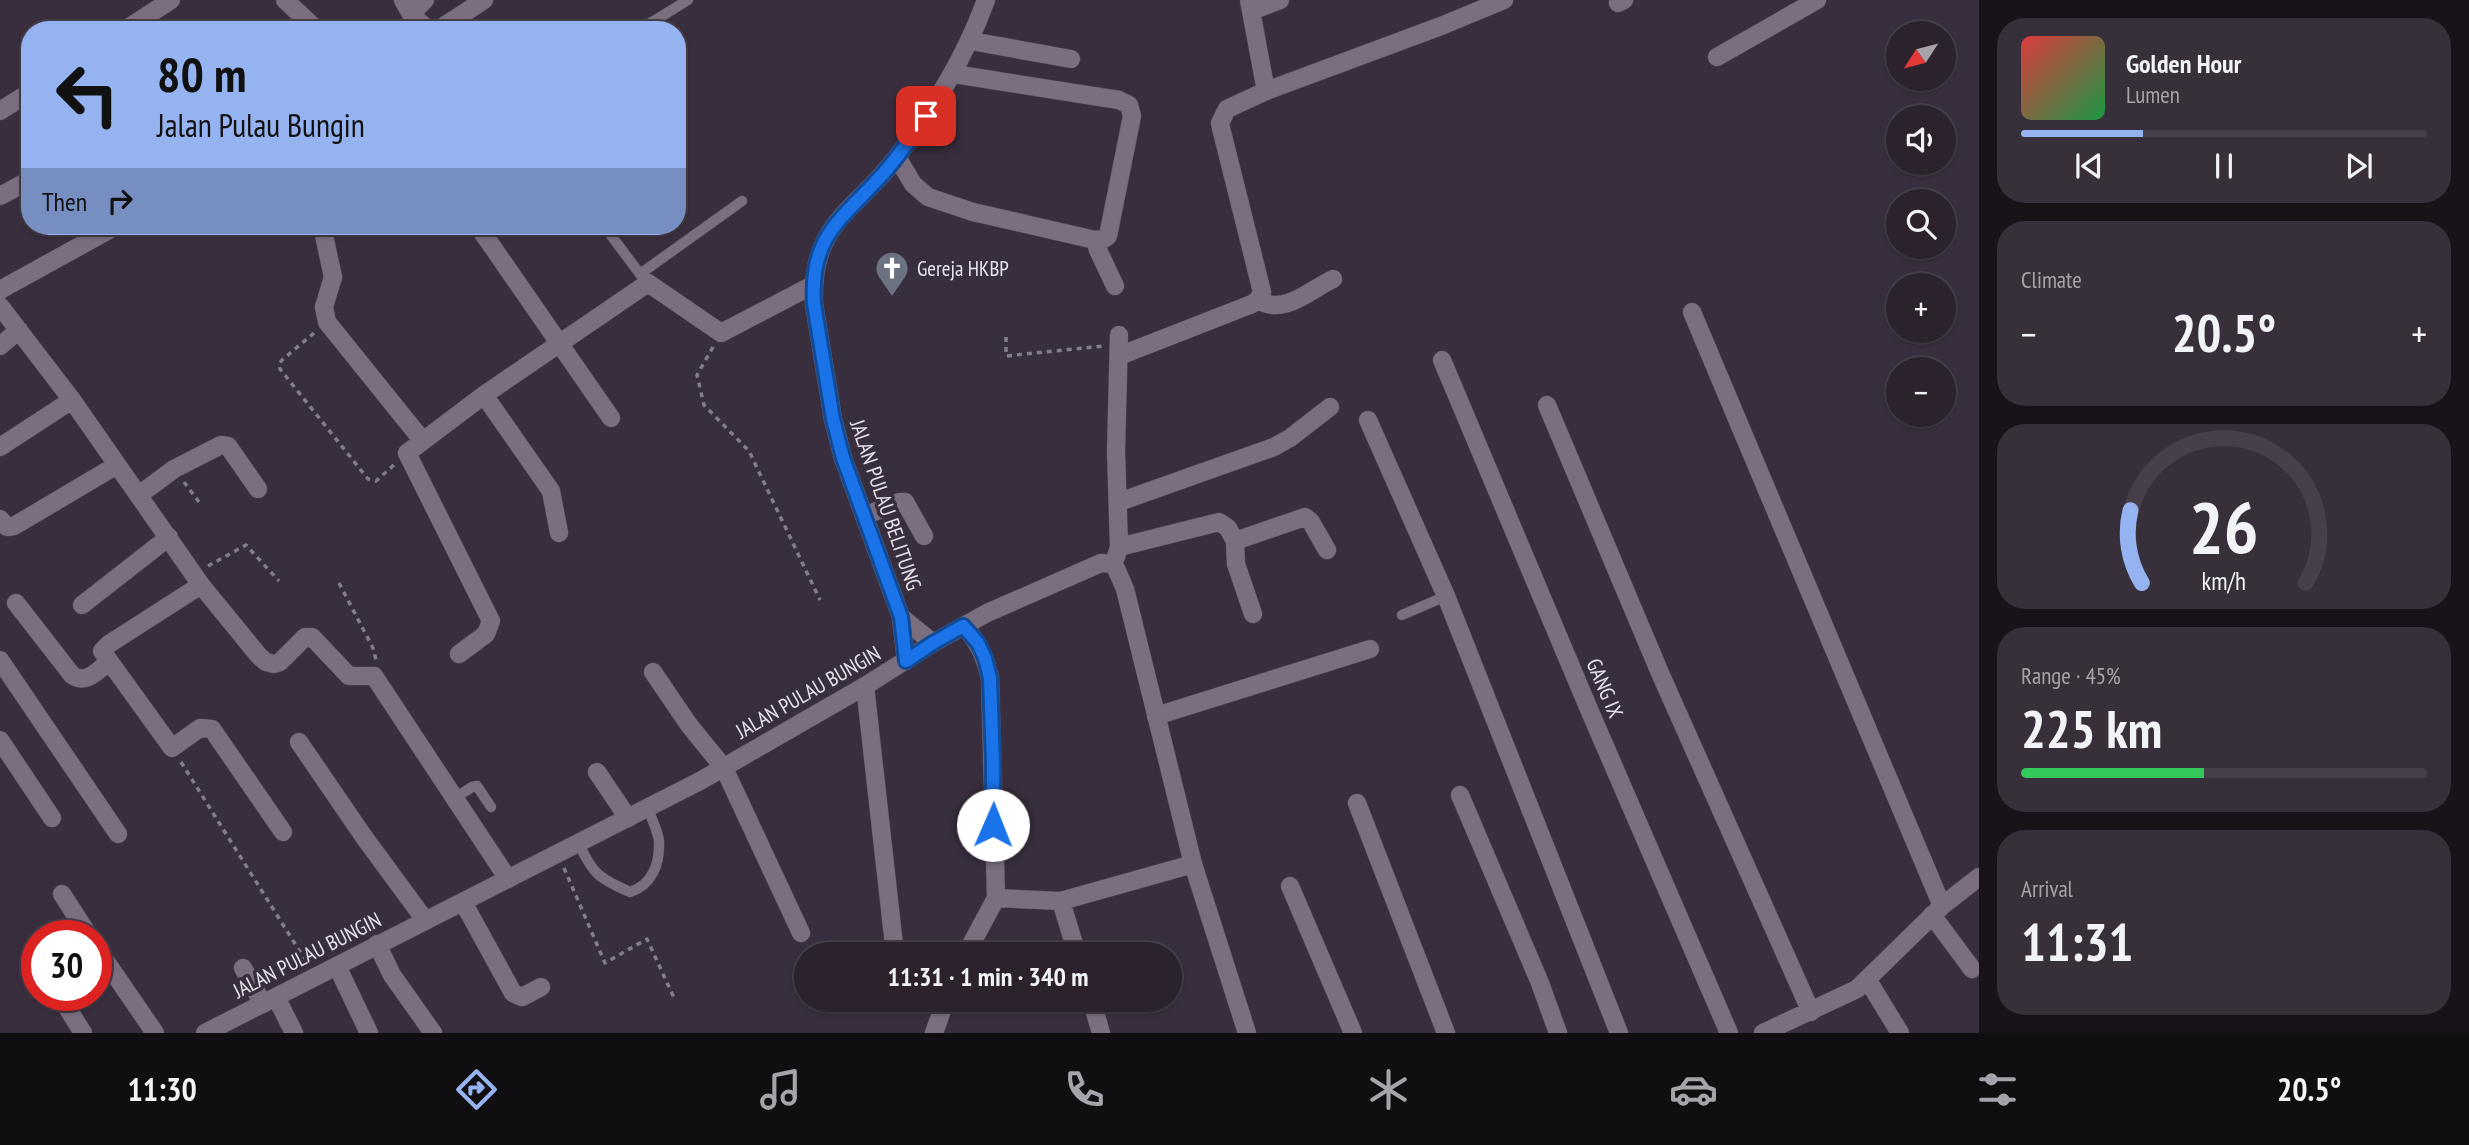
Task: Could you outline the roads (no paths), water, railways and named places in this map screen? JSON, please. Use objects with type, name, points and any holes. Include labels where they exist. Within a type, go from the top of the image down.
[{"type":"street","points":[[139,21],[171,0]]},
{"type":"street","points":[[285,0],[307,21]]},
{"type":"street","points":[[420,21],[407,7],[425,0]]},
{"type":"street","points":[[452,21],[484,0]]},
{"type":"street","name":"JALAN PULAU BELITUNG","points":[[906,661],[901,617],[878,511],[843,458],[833,419],[813,285],[822,247],[830,230],[897,157],[954,74],[971,41],[986,0]]},
{"type":"street","points":[[1266,91],[1250,6],[1280,0]]},
{"type":"street","points":[[1247,1033],[1193,864],[1117,555],[1119,345],[1258,300],[1262,292],[1220,123],[1227,109],[1266,91],[1504,0]]},
{"type":"street","points":[[1717,57],[1818,0]]},
{"type":"street","points":[[971,41],[1071,59]]},
{"type":"street","points":[[897,157],[913,184],[928,197],[973,212],[1095,240],[1108,236],[1132,116],[1129,105],[1119,100],[954,74]]},
{"type":"street","points":[[0,111],[21,98]]},
{"type":"street","points":[[0,196],[21,185]]},
{"type":"street","points":[[0,290],[100,235]]},
{"type":"street","points":[[324,235],[333,277],[324,307],[327,322],[422,440]]},
{"type":"street","points":[[484,235],[611,418]]},
{"type":"street","points":[[1095,240],[1115,286]]},
{"type":"street","points":[[459,654],[486,634],[491,621],[407,453],[484,395],[558,345],[644,279],[721,333],[813,285]]},
{"type":"street","points":[[1258,300],[1265,304],[1284,304],[1333,279]]},
{"type":"street","points":[[0,306],[72,400],[197,580],[246,642],[266,662],[274,664],[280,662],[305,637],[312,637],[349,676],[374,676],[508,878]]},
{"type":"street","points":[[1692,312],[1937,911],[1972,969]]},
{"type":"street","points":[[0,346],[19,330]]},
{"type":"street","name":"GANG IX","points":[[1442,360],[1588,708],[1729,1033]]},
{"type":"street","points":[[484,395],[551,491],[559,533]]},
{"type":"street","points":[[0,447],[72,400]]},
{"type":"street","points":[[1547,405],[1660,673],[1811,1012]]},
{"type":"street","points":[[1119,502],[1274,447],[1290,438],[1329,407]]},
{"type":"street","points":[[1368,420],[1446,596],[1619,1033]]},
{"type":"street","points":[[139,495],[174,469],[218,446],[228,446],[258,489]]},
{"type":"street","points":[[0,519],[7,527],[11,527],[117,465]]},
{"type":"street","points":[[878,511],[905,502],[924,536]]},
{"type":"street","points":[[1253,614],[1236,564],[1236,541],[1305,517],[1311,522],[1327,551]]},
{"type":"street","name":"JALAN PULAU BUNGIN","points":[[216,1031],[377,944],[724,768],[987,613],[1117,555],[1219,522],[1228,528],[1236,541]]},
{"type":"street","points":[[82,605],[169,537]]},
{"type":"street","points":[[197,580],[102,651],[172,748],[200,728],[212,729],[283,832]]},
{"type":"street","points":[[16,603],[78,680],[86,679],[108,662]]},
{"type":"street","name":"JALAN PULAU BELITUNG","points":[[901,617],[933,643]]},
{"type":"street","points":[[966,625],[985,658],[990,678],[996,898],[972,942]]},
{"type":"street","points":[[1156,716],[1370,649]]},
{"type":"street","points":[[0,660],[118,834]]},
{"type":"street","points":[[653,672],[724,768],[801,933]]},
{"type":"street","points":[[865,687],[894,942]]},
{"type":"street","points":[[0,740],[52,818]]},
{"type":"street","points":[[299,742],[364,838],[425,920]]},
{"type":"street","points":[[597,772],[628,818]]},
{"type":"street","points":[[1460,795],[1540,983],[1558,1033]]},
{"type":"street","points":[[1357,803],[1446,1033]]},
{"type":"street","points":[[996,898],[1061,901],[1193,864]]},
{"type":"street","points":[[1763,1033],[1847,995],[1937,911],[1979,877]]},
{"type":"street","points":[[1290,886],[1353,1033]]},
{"type":"street","points":[[62,894],[79,920]]},
{"type":"street","points":[[1061,901],[1073,942]]},
{"type":"street","points":[[463,902],[513,993],[522,997],[541,987]]},
{"type":"street","points":[[377,944],[392,975],[433,1033]]},
{"type":"street","points":[[337,967],[369,1033]]},
{"type":"street","points":[[243,968],[294,1033]]},
{"type":"street","points":[[112,970],[155,1033]]},
{"type":"street","points":[[1867,979],[1900,1033]]},
{"type":"street","points":[[69,1011],[83,1033]]},
{"type":"street","points":[[934,1033],[941,1012]]},
{"type":"street","points":[[1095,1012],[1101,1033]]},
{"type":"lane","points":[[654,21],[688,0]]},
{"type":"lane","points":[[611,235],[644,279],[742,201]]},
{"type":"lane","points":[[1402,615],[1446,596]]},
{"type":"lane","points":[[455,798],[477,786],[491,807]]},
{"type":"lane","points":[[578,842],[590,867],[605,881],[630,892],[643,888],[654,873],[659,840],[648,808]]},
{"type":"place","name":"Gereja HKBP","points":[[892,298]]}]
